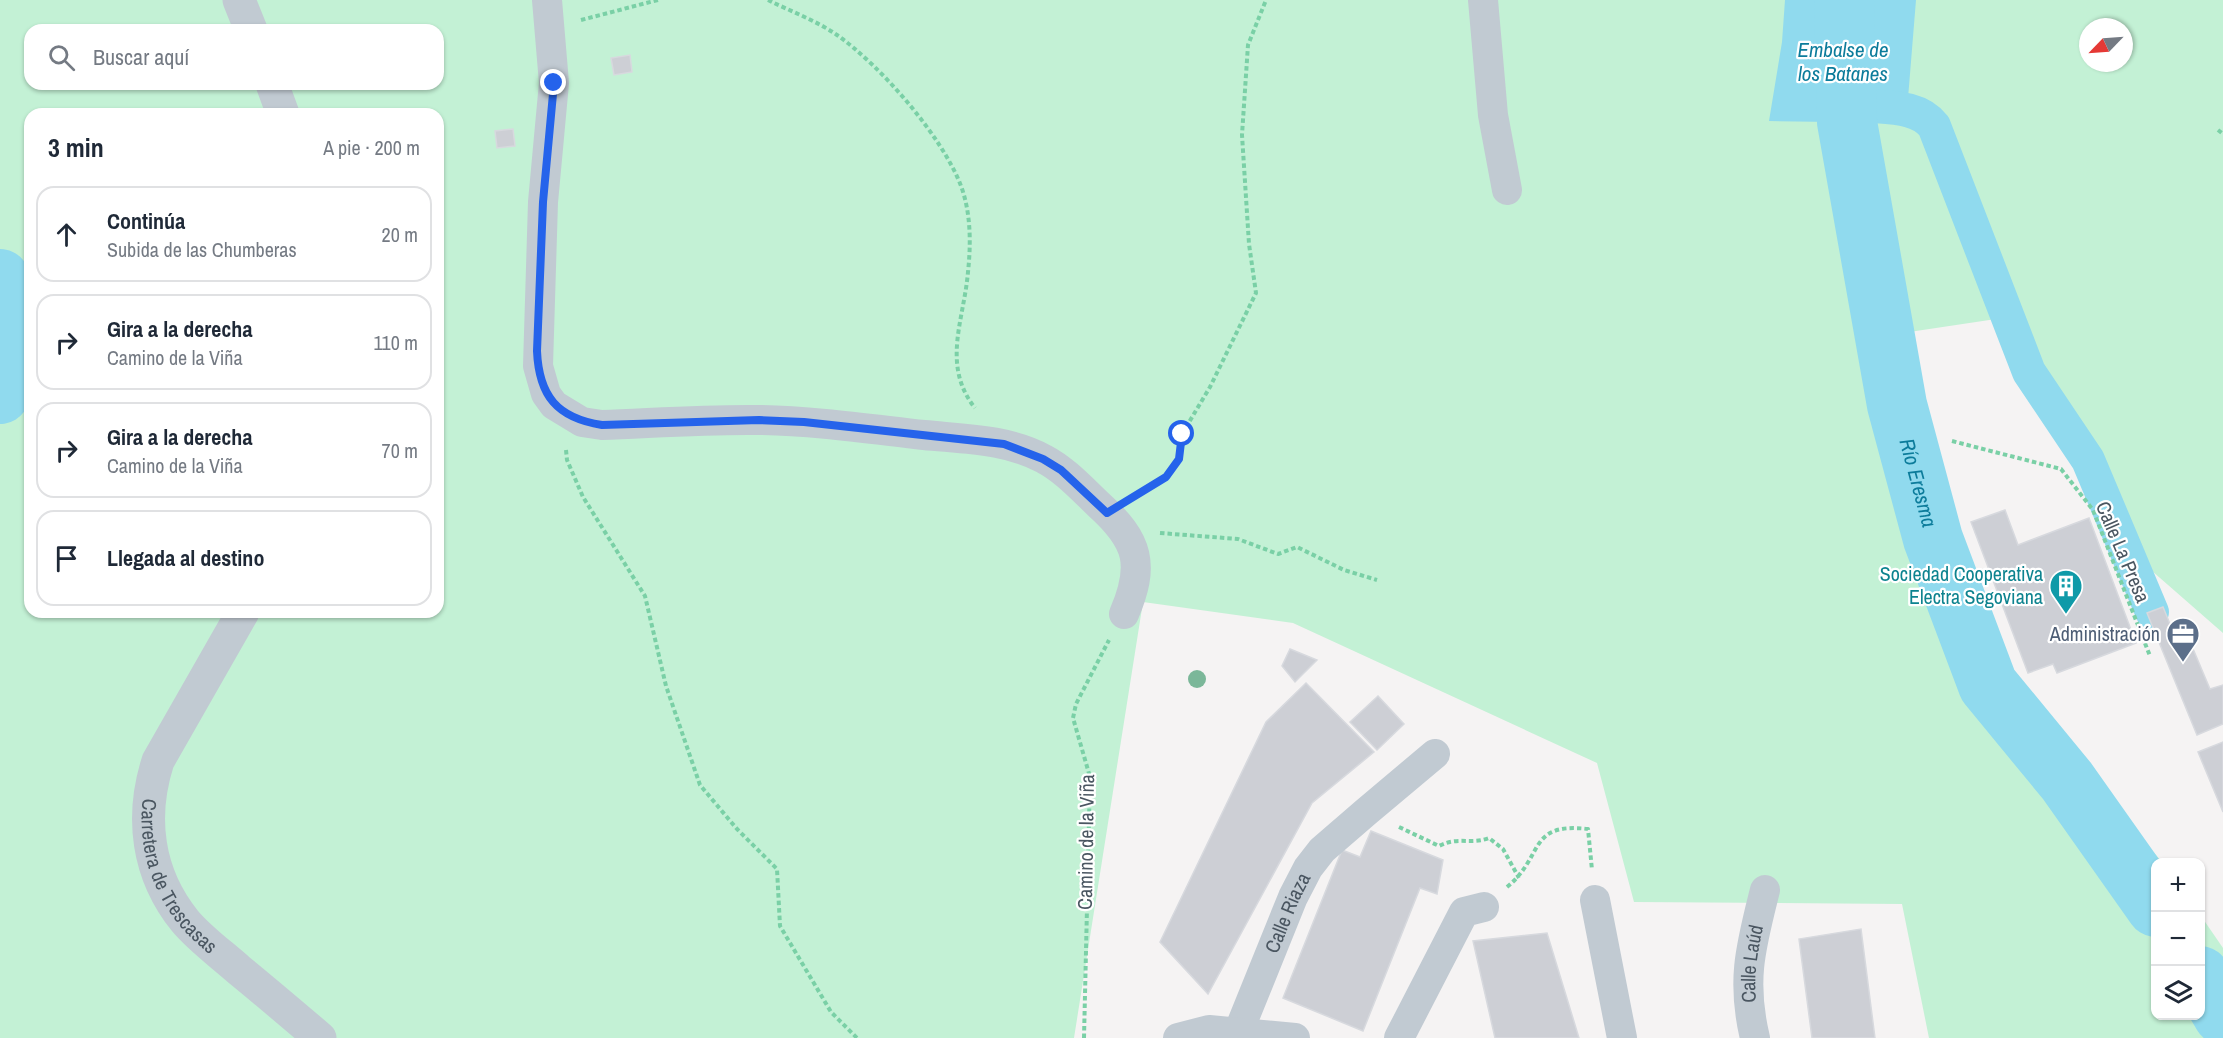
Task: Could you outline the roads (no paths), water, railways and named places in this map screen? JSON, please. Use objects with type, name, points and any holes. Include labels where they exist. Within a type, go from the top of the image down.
[{"type":"street","points":[[239,0],[249,24]]},
{"type":"street","points":[[1483,0],[1493,115],[1507,190]]},
{"type":"street","points":[[549,14],[554,83],[543,202],[537,351],[538,366],[546,394],[564,413],[582,422],[602,425],[759,420],[804,422],[1004,444],[1043,459],[1061,470],[1114,521],[1129,540],[1136,559],[1137,575],[1124,614]]},
{"type":"street","points":[[274,90],[282,108]]},
{"type":"street","name":"Carretera de Trescasas","points":[[240,618],[158,761],[151,782],[147,812],[149,843],[165,891],[185,921],[320,1038]]},
{"type":"street","name":"Calle Riaza","points":[[1238,1033],[1293,897],[1308,868],[1322,850],[1435,754]]},
{"type":"street","points":[[1594,889],[1622,1038]]},
{"type":"street","name":"Calle Laúd","points":[[1755,1038],[1750,1016],[1748,961],[1765,890]]},
{"type":"street","points":[[1399,1038],[1464,912],[1484,907]]},
{"type":"street","points":[[1178,1038],[1209,1030],[1295,1038]]},
{"type":"water","name":"Embalse de los Batanes","points":[[1785,0],[1916,0],[1906,123],[1769,121],[1782,42]]},
{"type":"waterway","name":"Río Eresma","points":[[1844,0],[1847,122],[1897,405],[1933,539],[1988,685],[2067,781],[2151,900]]},
{"type":"waterway","points":[[1861,105],[1910,111],[1919,114],[1934,126],[2029,372],[2088,460],[2152,612]]},
{"type":"waterway","points":[[0,279],[7,309],[9,336],[0,394]]},
{"type":"waterway","name":"Río Eresma","points":[[2205,984],[2223,1015]]},
{"type":"place","name":"Sociedad Cooperativa Electra Segoviana","points":[[2066,615]]},
{"type":"place","name":"Administración","points":[[2183,663]]}]
